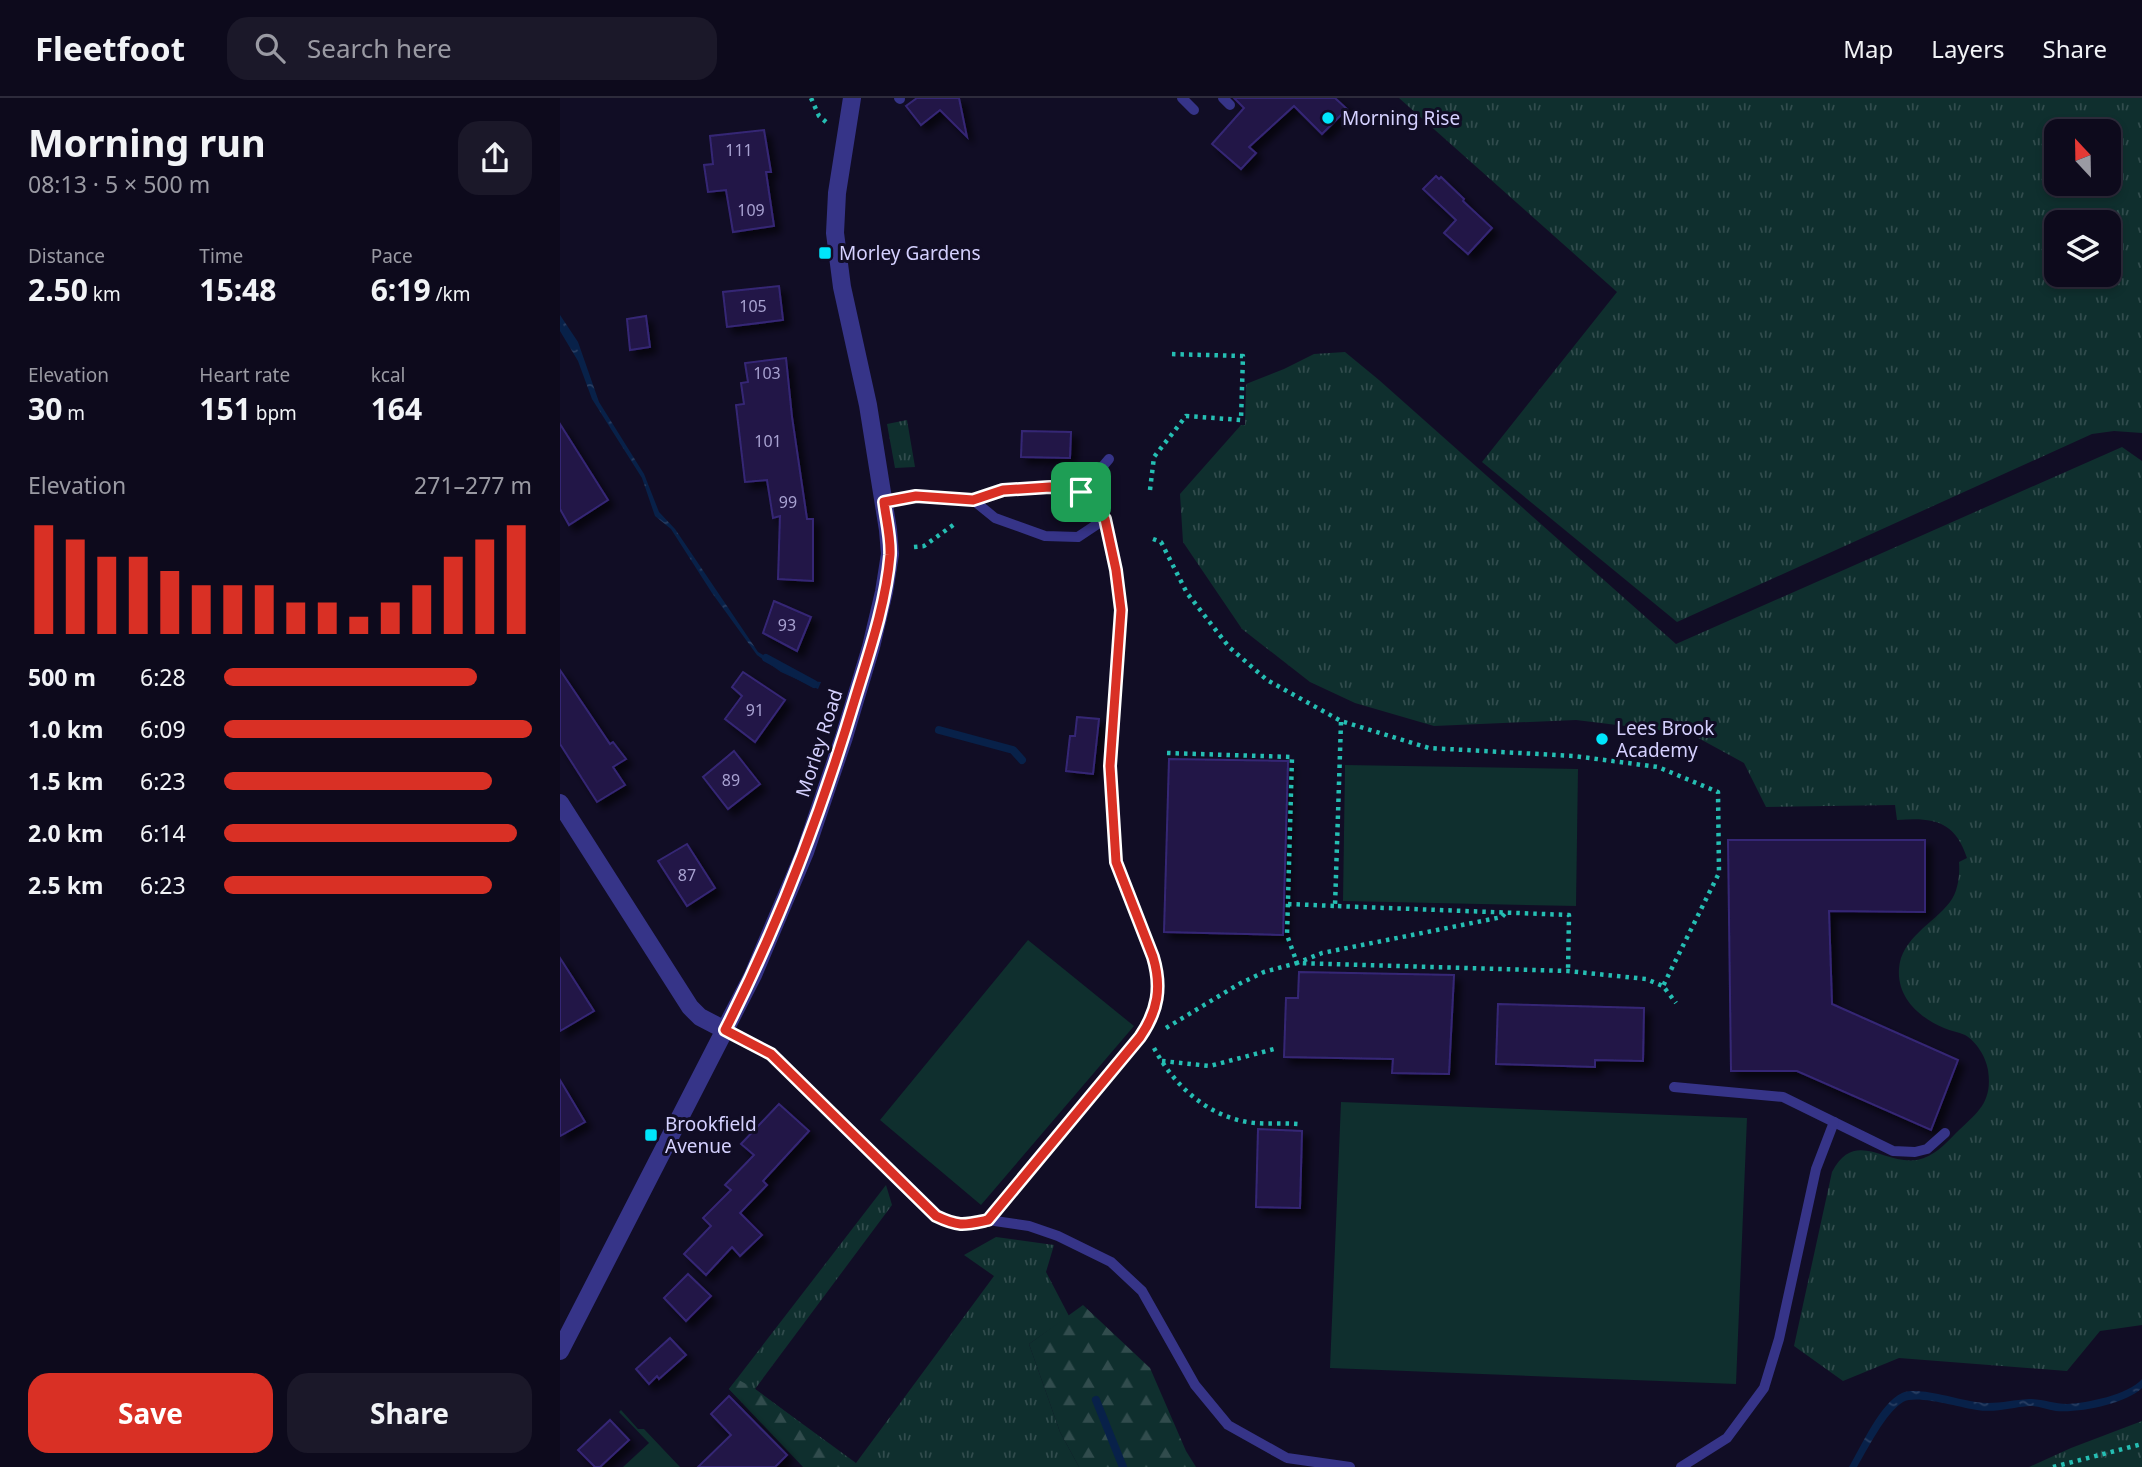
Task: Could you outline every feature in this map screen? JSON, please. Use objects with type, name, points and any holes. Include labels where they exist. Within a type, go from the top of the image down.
[{"type":"street","name":"Morley Road","points":[[560,1351],[753,975],[805,852],[867,660],[884,592],[890,554],[884,502],[868,405],[842,287],[835,233],[836,193],[852,98]]},
{"type":"street","points":[[560,803],[690,1007],[701,1017],[725,1030]]},
{"type":"lane","points":[[1182,98],[1194,110]]},
{"type":"lane","points":[[1081,492],[1109,459]]},
{"type":"lane","points":[[884,502],[916,496],[973,500],[1003,490],[1050,487],[1081,492],[1105,519],[1116,570],[1121,610],[1110,766],[1116,862],[1153,957],[1159,985],[1154,1013],[1140,1037],[988,1220]]},
{"type":"lane","points":[[973,500],[995,518],[1045,536],[1077,537],[1105,519]]},
{"type":"lane","points":[[725,1030],[771,1054],[936,1216],[953,1225],[988,1220],[1029,1226],[1058,1236],[1111,1262],[1142,1291],[1195,1385],[1228,1425],[1287,1458],[1350,1467]]},
{"type":"lane","points":[[1674,1087],[1783,1097],[1893,1151],[1904,1153],[1927,1149],[1945,1133]]},
{"type":"lane","points":[[1681,1467],[1727,1438],[1764,1388],[1779,1339],[1816,1169],[1834,1122]]},
{"type":"path","points":[[1150,490],[1154,457],[1186,416],[1241,420],[1243,356],[1168,354]]},
{"type":"path","points":[[914,547],[925,546],[956,523]]},
{"type":"path","points":[[1153,539],[1161,542],[1188,593],[1228,647],[1268,680],[1341,721],[1429,748],[1574,756],[1658,767],[1718,792],[1719,873],[1663,986]]},
{"type":"path","points":[[1335,905],[1341,721]]},
{"type":"path","points":[[1167,753],[1292,757],[1287,935],[1297,963]]},
{"type":"path","points":[[1288,904],[1569,915],[1568,971]]},
{"type":"path","points":[[1140,1037],[1154,1035],[1264,972],[1322,953],[1502,917],[1506,912]]},
{"type":"path","points":[[1297,963],[1568,971],[1646,979],[1663,986],[1676,1003]]},
{"type":"path","points":[[1140,1037],[1152,1045],[1177,1083],[1212,1110],[1253,1123],[1298,1124]]},
{"type":"path","points":[[1161,1061],[1210,1066],[1274,1049]]},
{"type":"path","points":[[2053,1467],[2142,1444]]},
{"type":"green space","points":[[1399,98],[2142,98],[2142,433],[2114,431],[2092,434],[1677,622],[1482,462],[1617,292]]},
{"type":"green space","points":[[1345,352],[1676,644],[2122,447],[2142,461],[2142,1325],[2100,1331],[2067,1371],[1899,1358],[1843,1381],[1794,1346],[1832,1172],[1841,1159],[1850,1152],[1860,1150],[1905,1160],[1923,1158],[1943,1146],[1977,1113],[1986,1099],[1988,1070],[1977,1045],[1965,1035],[1935,1024],[1919,1013],[1906,998],[1899,979],[1901,958],[1905,949],[1943,910],[1955,893],[1959,862],[1967,858],[1962,845],[1949,828],[1941,824],[1921,819],[1897,820],[1895,805],[1766,807],[1744,763],[1691,734],[1576,720],[1434,726],[1355,703],[1310,682],[1242,629],[1183,542],[1180,494],[1241,425],[1245,425],[1246,384],[1314,354]]},
{"type":"green space","points":[[907,420],[915,467],[895,468],[887,424]]},
{"type":"green space","points":[[1345,765],[1578,769],[1576,906],[1343,901]]},
{"type":"green space","points":[[1028,940],[1134,1026],[981,1205],[880,1120]]},
{"type":"green space","points":[[1341,1102],[1747,1118],[1736,1384],[1330,1368]]},
{"type":"green space","points":[[886,1185],[892,1205],[755,1389],[856,1463],[994,1276],[964,1255],[996,1237],[1054,1245],[1046,1272],[1069,1316],[1029,1344],[1060,1432],[1079,1467],[804,1467],[729,1389]]},
{"type":"green space","points":[[1083,1305],[1150,1368],[1186,1451],[1196,1467],[1079,1467],[1060,1432],[1029,1344]]},
{"type":"green space","points":[[737,1379],[755,1389],[859,1467],[803,1467],[729,1389]]},
{"type":"green space","points":[[621,1410],[638,1429],[644,1429],[680,1467],[623,1467],[649,1443],[619,1412]]},
{"type":"green space","points":[[2142,1421],[2142,1467],[2029,1467],[2071,1448]]},
{"type":"water","points":[[560,315],[578,342],[599,402],[644,474],[659,512],[675,529],[758,652],[798,676],[821,682],[818,689],[781,672],[757,655],[712,593],[671,529],[655,516],[642,478],[592,399],[578,361],[560,331]]},
{"type":"water","points":[[2142,1379],[2142,1388],[2125,1399],[2077,1410],[2056,1411],[2030,1406],[1984,1411],[1928,1400],[1903,1402],[1877,1432],[1857,1467],[1849,1467],[1886,1406],[1902,1393],[1928,1392],[1983,1403],[2029,1399],[2067,1404],[2117,1394]]},
{"type":"building","points":[[917,98],[959,98],[967,137],[940,110],[921,125],[906,106]]},
{"type":"building","points":[[1234,98],[1335,98],[1347,109],[1322,134],[1294,106],[1249,147],[1256,153],[1241,169],[1212,144],[1244,108]]},
{"type":"building","points":[[764,130],[771,172],[766,172],[774,226],[733,232],[726,190],[708,192],[704,165],[713,164],[710,136]]},
{"type":"building","points":[[1436,176],[1439,179],[1441,177],[1492,228],[1468,254],[1444,233],[1456,220],[1423,189]]},
{"type":"building","points":[[779,286],[783,320],[727,327],[723,292]]},
{"type":"building","points":[[646,316],[650,347],[630,350],[627,319]]},
{"type":"building","points":[[786,358],[807,519],[813,519],[813,581],[778,579],[780,516],[773,518],[767,480],[745,482],[736,405],[744,404],[741,383],[748,382],[745,363]]},
{"type":"building","points":[[560,424],[608,500],[569,525],[560,509]]},
{"type":"building","points":[[1022,431],[1071,432],[1070,458],[1021,457]]},
{"type":"building","points":[[774,601],[811,617],[797,651],[763,633]]},
{"type":"building","points":[[560,670],[610,744],[613,742],[626,759],[613,767],[625,785],[597,802],[560,744]]},
{"type":"building","points":[[743,672],[785,700],[755,742],[725,719],[742,696],[732,687]]},
{"type":"building","points":[[1077,717],[1099,719],[1093,774],[1066,771],[1070,736],[1075,736]]},
{"type":"building","points":[[734,751],[760,784],[728,809],[703,777]]},
{"type":"building","points":[[1169,759],[1288,761],[1283,935],[1164,932]]},
{"type":"building","points":[[1728,840],[1925,840],[1925,912],[1829,911],[1832,1004],[1958,1060],[1931,1130],[1797,1071],[1731,1071]]},
{"type":"building","points":[[687,844],[715,888],[687,906],[658,861]]},
{"type":"building","points":[[560,958],[594,1011],[560,1031]]},
{"type":"building","points":[[1299,972],[1454,975],[1449,1074],[1392,1073],[1393,1059],[1284,1057],[1286,998],[1298,998]]},
{"type":"building","points":[[1498,1004],[1644,1008],[1643,1061],[1595,1060],[1595,1067],[1496,1064]]},
{"type":"building","points":[[560,1080],[585,1122],[560,1136]]},
{"type":"building","points":[[779,1104],[809,1131],[763,1181],[767,1185],[740,1213],[762,1235],[740,1256],[732,1247],[706,1275],[684,1254],[711,1226],[703,1218],[731,1190],[725,1185],[754,1155],[741,1144]]},
{"type":"building","points":[[1258,1129],[1302,1131],[1300,1208],[1256,1207]]},
{"type":"building","points":[[688,1274],[711,1296],[686,1321],[664,1298]]},
{"type":"building","points":[[670,1338],[686,1355],[659,1379],[657,1376],[649,1384],[636,1369]]},
{"type":"building","points":[[729,1396],[787,1455],[775,1467],[698,1467],[731,1435],[711,1414]]},
{"type":"building","points":[[610,1420],[629,1440],[600,1467],[595,1467],[578,1450]]},
{"type":"waterway","points":[[766,658],[814,684]]},
{"type":"waterway","points":[[939,730],[1013,750],[1022,760]]},
{"type":"waterway","points":[[1096,1400],[1123,1467]]},
{"type":"place","name":"Morning Rise","points":[[1328,118]]},
{"type":"place","name":"Morley Gardens","points":[[825,253]]},
{"type":"place","name":"Lees Brook Academy","points":[[1602,739]]},
{"type":"place","name":"Brookfield Avenue","points":[[651,1135]]},
{"type":"route","points":[[1050,487],[1081,492],[1105,519],[1116,570],[1121,610],[1110,766],[1116,862],[1153,957],[1159,985],[1157,999],[1154,1013],[1140,1037],[988,1220],[953,1225],[936,1216],[771,1054],[725,1030],[753,975],[805,852],[844,737],[884,592],[890,554],[884,502],[916,496],[973,500],[1003,490],[1050,487]]}]
